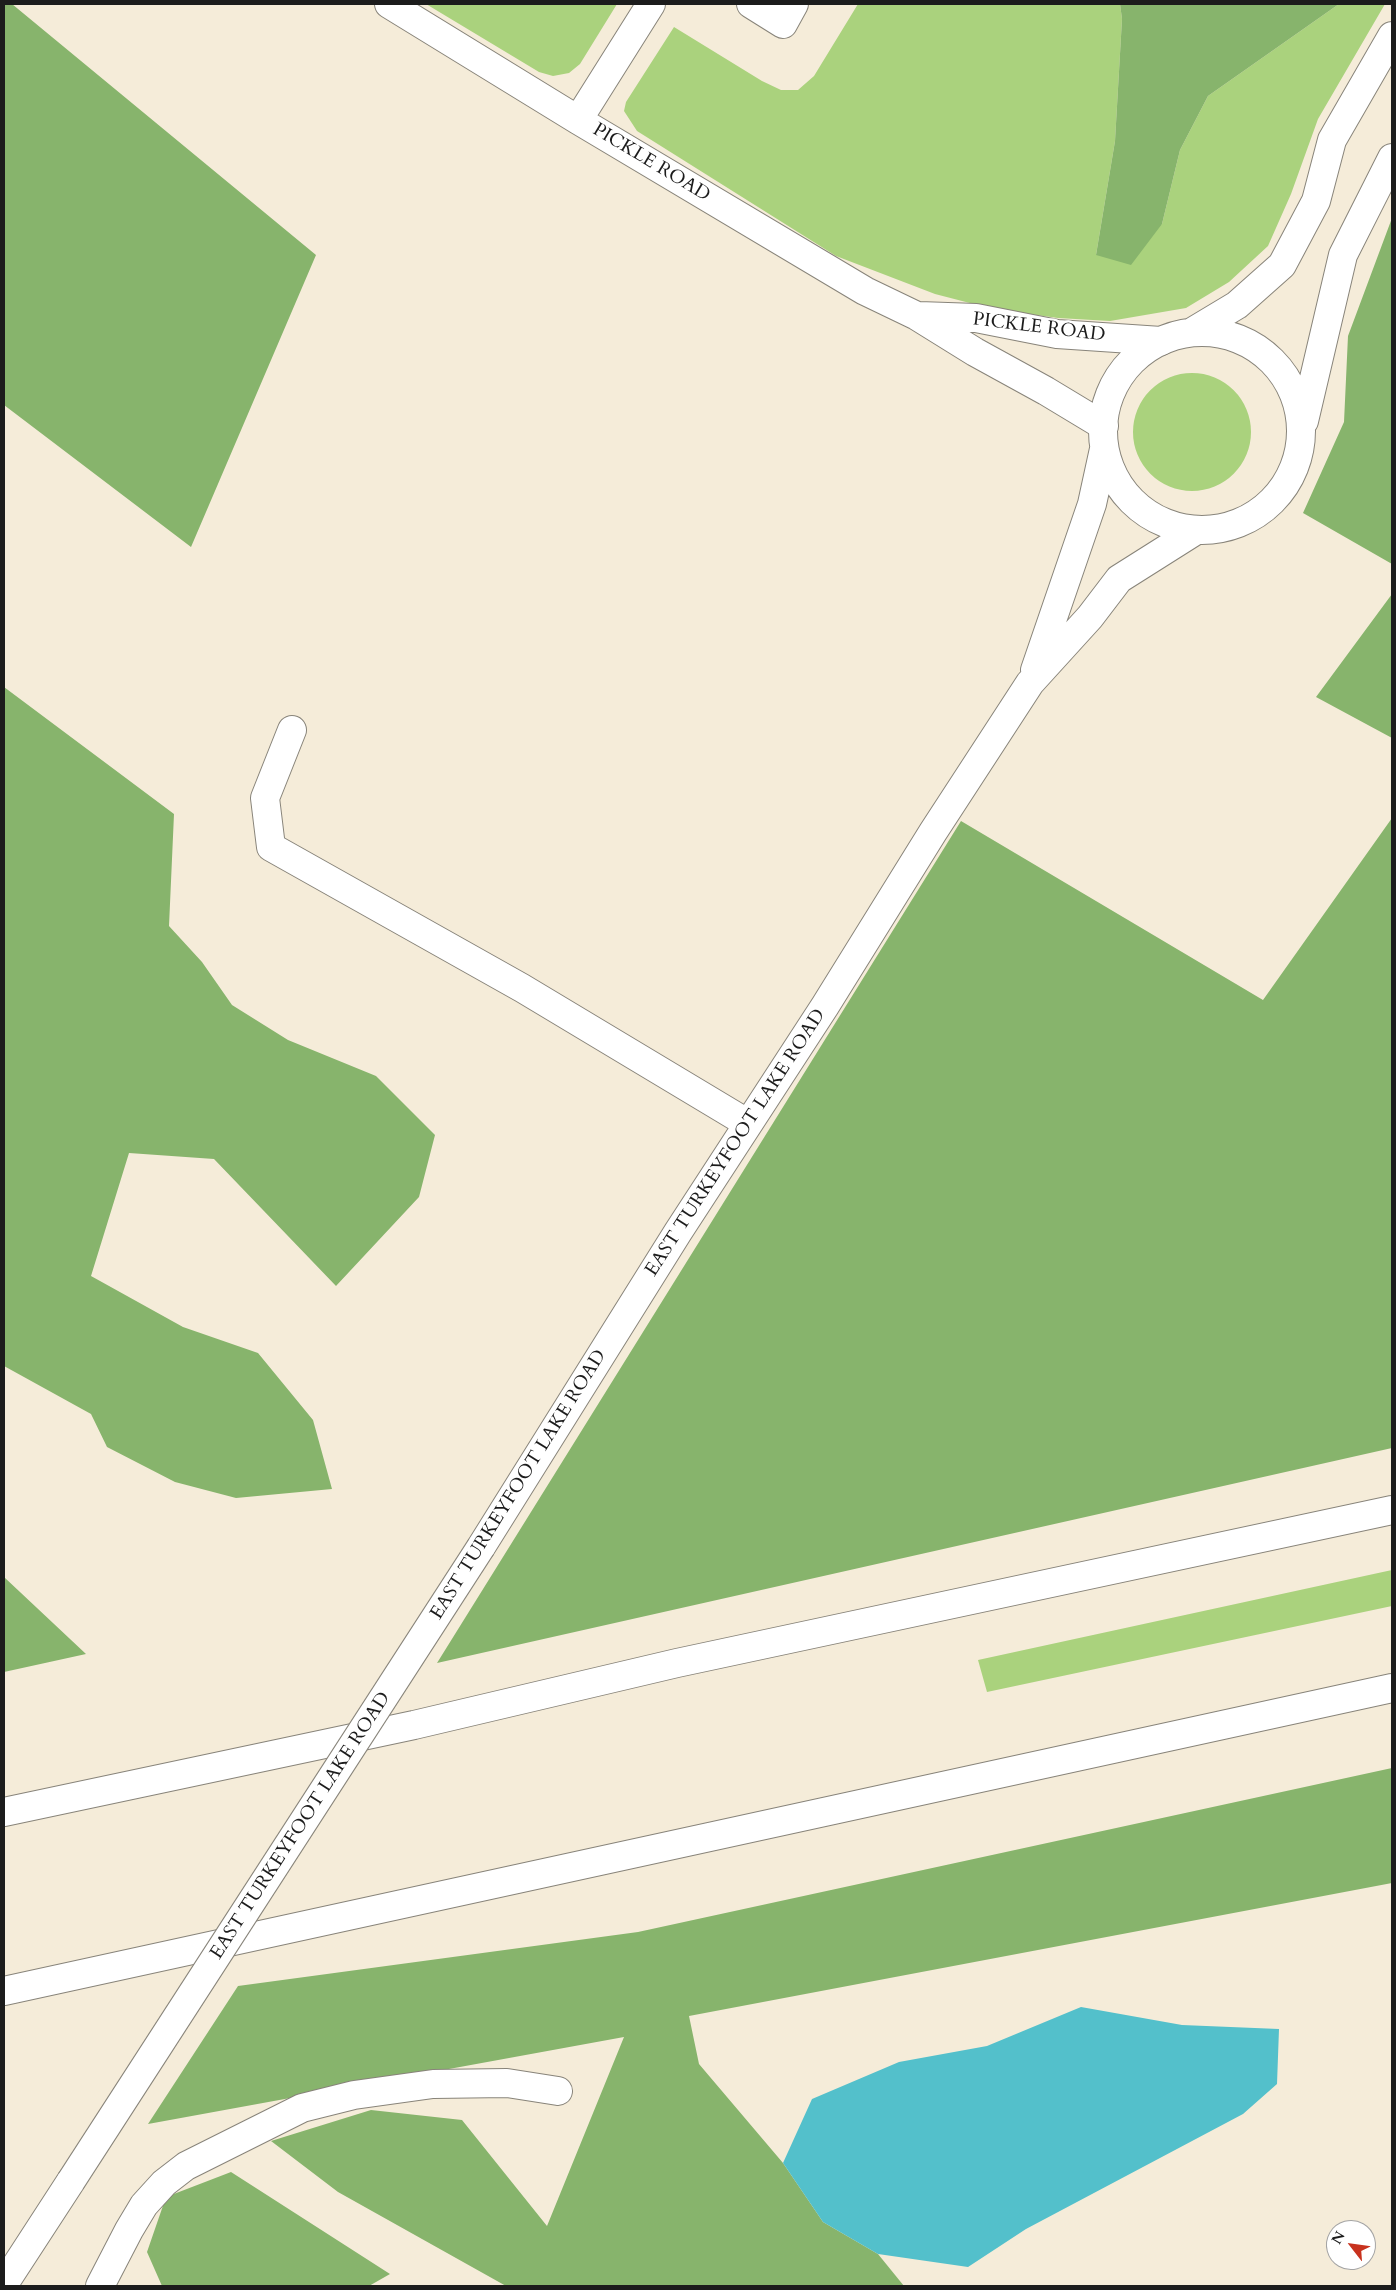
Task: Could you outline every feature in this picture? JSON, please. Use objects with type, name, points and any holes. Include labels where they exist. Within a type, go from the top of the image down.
[{"type":"main road","name":"PICKLE ROAD","points":[[389,4],[578,120],[865,291],[917,316],[975,352],[1046,391],[1104,437]]},
{"type":"main road","points":[[578,120],[651,4]]},
{"type":"main road","points":[[751,4],[783,24],[794,4]]},
{"type":"main road","points":[[1161,341],[1192,332],[1236,305],[1282,266],[1316,201],[1332,140],[1392,36]]},
{"type":"main road","points":[[1104,437],[1115,480],[1135,505],[1163,523],[1195,531],[1228,528],[1258,514],[1282,491],[1297,462],[1302,430],[1343,255],[1392,158]]},
{"type":"main road","name":"PICKLE ROAD","points":[[917,316],[976,318],[1056,334],[1161,341]]},
{"type":"main road","points":[[1192,332],[1225,334],[1255,347],[1280,369],[1296,397],[1302,430]]},
{"type":"main road","name":"EAST TURKEYFOOT LAKE ROAD","points":[[1030,684],[1092,504],[1104,437],[1104,416],[1114,385],[1134,359],[1161,341]]},
{"type":"main road","name":"EAST TURKEYFOOT LAKE ROAD","points":[[4,2284],[481,1547],[747,1123],[826,1006],[933,832],[1030,684],[1090,617],[1119,579],[1195,531]]},
{"type":"main road","points":[[292,730],[265,798],[271,847],[522,988],[747,1123]]},
{"type":"main road","points":[[4,1812],[414,1725],[686,1661],[1392,1510]]},
{"type":"main road","points":[[4,1991],[1392,1688]]},
{"type":"main road","points":[[100,2286],[144,2205],[164,2183],[186,2166],[302,2108],[354,2095],[433,2084],[507,2083],[558,2091]]},
{"type":"green space","points":[[4,4],[12,4],[316,255],[191,547],[4,405]]},
{"type":"green space","points":[[426,4],[617,4],[580,64],[569,73],[553,76],[539,72]]},
{"type":"green space","points":[[858,4],[1120,4],[1122,19],[1115,141],[1096,255],[1162,224],[1180,150],[1208,96],[1339,4],[1385,4],[1318,119],[1291,194],[1268,246],[1229,282],[1186,308],[1110,321],[1058,318],[993,309],[935,294],[836,256],[637,131],[624,111],[626,102],[674,27],[762,81],[781,90],[798,90],[814,76]]},
{"type":"green space","points":[[1120,4],[1339,4],[1208,96],[1180,150],[1162,224],[1131,265],[1096,255],[1115,141],[1122,19]]},
{"type":"green space","points":[[1392,218],[1392,564],[1303,513],[1344,422],[1348,336]]},
{"type":"green space","points":[[1192,373],[1215,377],[1234,390],[1247,409],[1251,432],[1247,455],[1234,474],[1215,487],[1192,491],[1169,487],[1150,474],[1137,455],[1133,432],[1137,409],[1150,390],[1169,377]]},
{"type":"green space","points":[[1392,594],[1392,738],[1316,697]]},
{"type":"green space","points":[[4,687],[174,814],[169,926],[202,962],[232,1005],[288,1040],[376,1076],[435,1135],[419,1197],[336,1286],[214,1159],[129,1153],[91,1276],[183,1327],[258,1353],[313,1420],[332,1489],[236,1498],[175,1482],[107,1447],[91,1414],[4,1366]]},
{"type":"green space","points":[[1392,818],[1392,1448],[437,1663],[961,821],[1263,1000]]},
{"type":"green space","points":[[1392,1570],[1392,1606],[987,1692],[978,1660]]},
{"type":"green space","points":[[4,1577],[86,1654],[4,1672]]},
{"type":"green space","points":[[1392,1768],[1392,1883],[689,2016],[699,2064],[783,2163],[823,2222],[878,2254],[904,2286],[506,2286],[338,2192],[271,2141],[371,2110],[462,2120],[547,2226],[624,2037],[148,2124],[238,1986],[638,1932]]},
{"type":"green space","points":[[231,2172],[390,2274],[369,2286],[162,2286],[147,2252],[166,2197]]},
{"type":"water","points":[[1081,2007],[1182,2025],[1279,2029],[1277,2084],[1243,2114],[1026,2229],[968,2267],[878,2254],[823,2222],[783,2163],[812,2099],[899,2062],[987,2046]]}]
